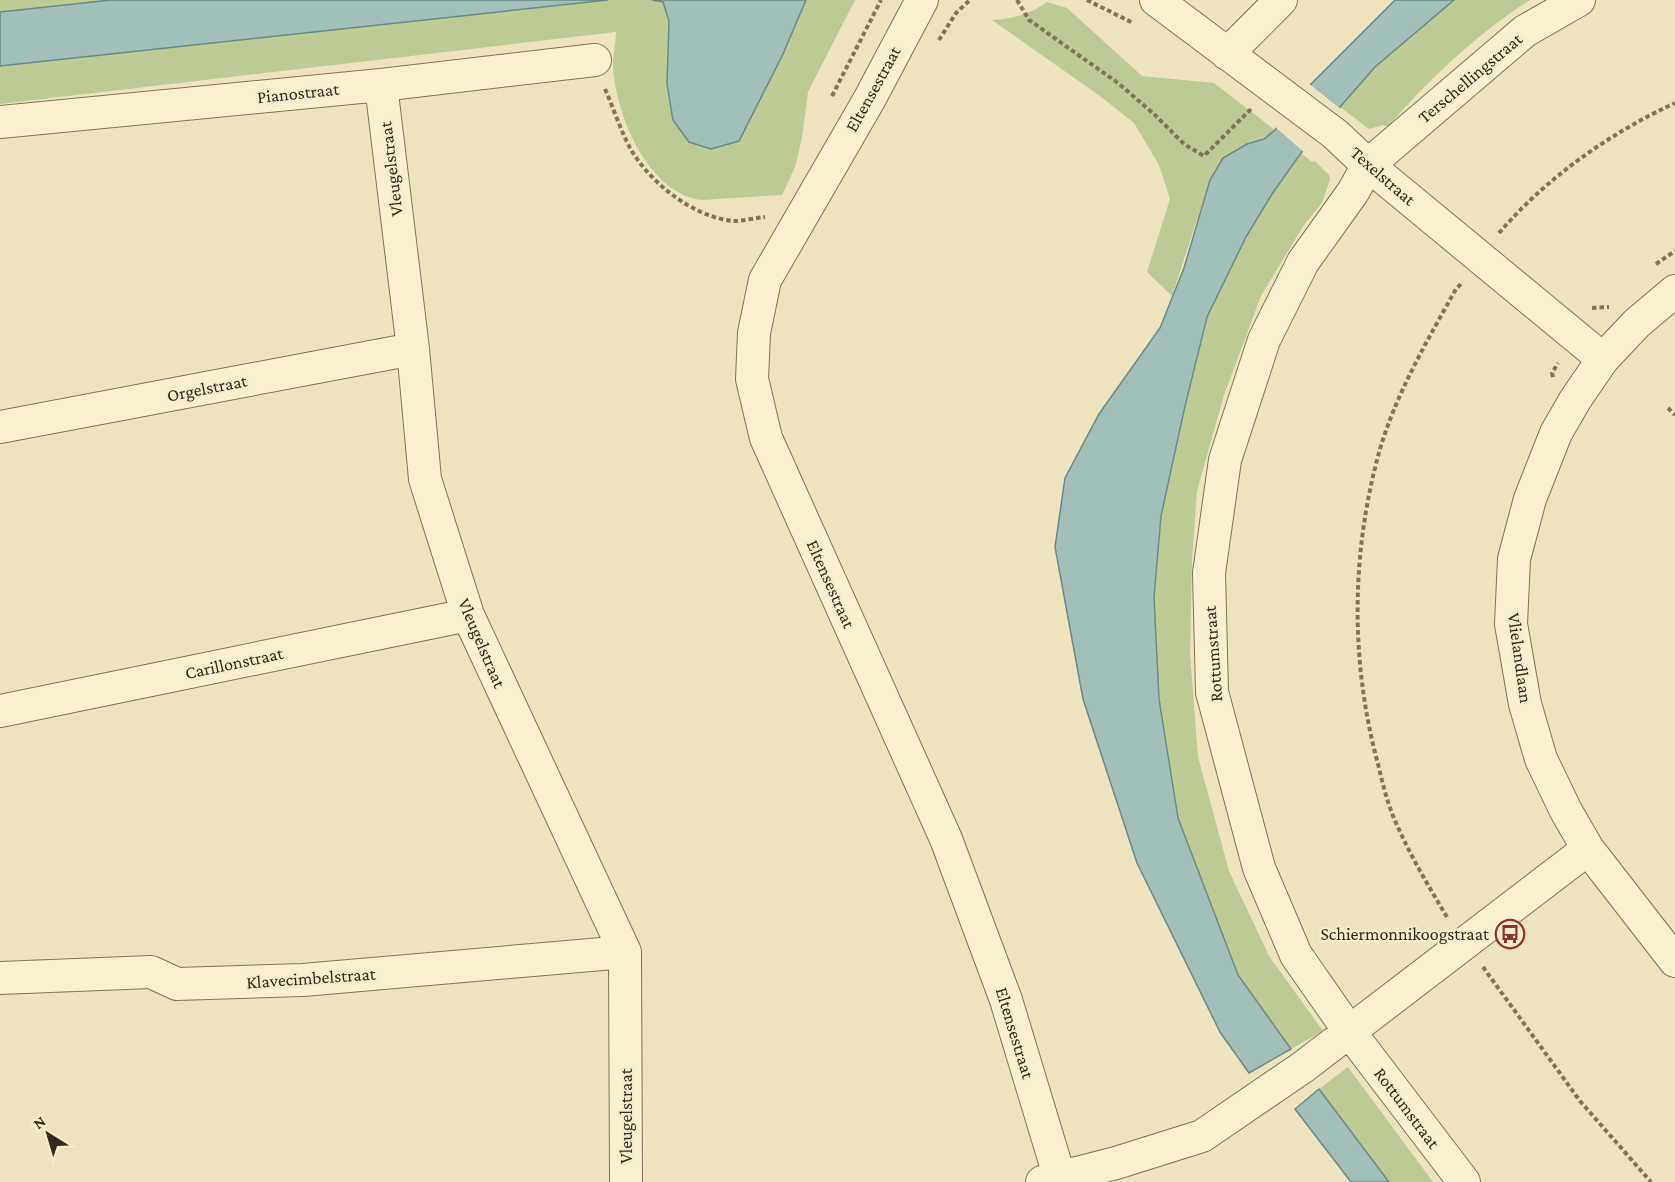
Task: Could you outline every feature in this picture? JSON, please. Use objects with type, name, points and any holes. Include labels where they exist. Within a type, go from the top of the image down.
[{"type":"street","name":"Eltensestraat","points":[[922,0],[765,280],[754,333],[752,378],[766,438],[946,839],[1006,1000],[1054,1181]]},
{"type":"street","name":"Texelstraat","points":[[1156,0],[1335,134],[1368,165],[1604,359]]},
{"type":"street","points":[[1227,54],[1281,0]]},
{"type":"street","name":"Terschellingstraat","points":[[1368,165],[1525,31],[1579,0]]},
{"type":"street","name":"Pianostraat","points":[[0,122],[381,85],[595,60]]},
{"type":"street","name":"Vleugelstraat","points":[[381,85],[413,350],[425,480],[468,615],[625,952],[626,1182]]},
{"type":"street","name":"Rottumstraat","points":[[1368,165],[1353,192],[1303,262],[1264,340],[1225,460],[1209,573],[1212,692],[1258,868],[1296,955],[1348,1031],[1464,1182]]},
{"type":"street","name":"Vlielandlaan","points":[[1675,291],[1637,323],[1604,359],[1575,400],[1556,433],[1530,499],[1514,559],[1511,624],[1525,704],[1542,759],[1566,811],[1587,849],[1675,962]]},
{"type":"street","name":"Orgelstraat","points":[[0,427],[413,350]]},
{"type":"street","name":"Carillonstraat","points":[[0,711],[468,615]]},
{"type":"street","points":[[1054,1181],[1202,1136],[1303,1067],[1587,849]]},
{"type":"street","name":"Klavecimbelstraat","points":[[0,978],[151,972],[177,984],[303,980],[625,952]]},
{"type":"path","points":[[1017,0],[1029,20],[1118,84],[1154,114],[1184,144],[1204,156],[1272,87]]},
{"type":"path","points":[[595,60],[629,146],[651,177],[678,199],[702,213],[733,221],[773,216]]},
{"type":"path","points":[[1497,235],[1515,214],[1569,168],[1629,126],[1675,103]]},
{"type":"path","points":[[1464,281],[1456,289],[1418,360],[1380,447],[1364,519],[1357,612],[1357,641],[1365,712],[1384,790],[1396,823],[1430,889],[1465,943],[1580,1101],[1651,1182]]},
{"type":"path","points":[[1668,408],[1675,415]]},
{"type":"green space","points":[[0,0],[111,0],[0,12]]},
{"type":"green space","points":[[608,0],[663,2],[669,21],[667,84],[783,54],[806,0],[855,0],[808,92],[802,138],[795,167],[782,195],[697,200],[677,192],[662,180],[648,164],[637,146],[620,107],[613,69],[616,32],[0,104],[0,66]]},
{"type":"green space","points":[[1454,0],[1530,0],[1454,58],[1388,127],[1383,125],[1369,129],[1340,107],[1375,67]]},
{"type":"green space","points":[[1047,2],[1067,8],[1142,76],[1214,83],[1275,130],[1238,149],[1213,175],[1172,296],[1147,272],[1170,199],[1159,165],[1134,123],[1100,96],[992,20],[1021,15]]},
{"type":"green space","points":[[1301,153],[1312,162],[1315,161],[1330,179],[1322,203],[1304,225],[1261,296],[1224,395],[1197,491],[1192,560],[1190,653],[1198,757],[1229,871],[1269,956],[1323,1031],[1291,1049],[1238,975],[1178,818],[1159,699],[1154,597],[1161,516],[1207,317],[1246,237],[1272,194]]},
{"type":"green space","points":[[1348,1067],[1433,1182],[1389,1182],[1319,1089]]},
{"type":"water","points":[[111,0],[608,0],[0,66],[0,12]]},
{"type":"water","points":[[652,0],[806,0],[783,54],[739,141],[711,149],[689,142],[673,120],[667,84],[669,21],[663,2]]},
{"type":"water","points":[[1395,0],[1454,0],[1375,67],[1301,153],[1272,194],[1246,237],[1207,317],[1161,516],[1154,597],[1159,699],[1178,818],[1238,975],[1291,1049],[1249,1073],[1220,1032],[1137,863],[1083,699],[1055,547],[1065,478],[1099,414],[1160,328],[1184,268],[1210,180],[1223,158],[1247,144],[1264,139],[1275,130],[1279,122],[1312,83]]},
{"type":"water","points":[[1319,1089],[1389,1182],[1351,1182],[1295,1109]]},
{"type":"pier","points":[[1308,83],[1342,110],[1305,153],[1274,126]]},
{"type":"place","name":"Schiermonnikoogstraat","points":[[1510,934]]}]
